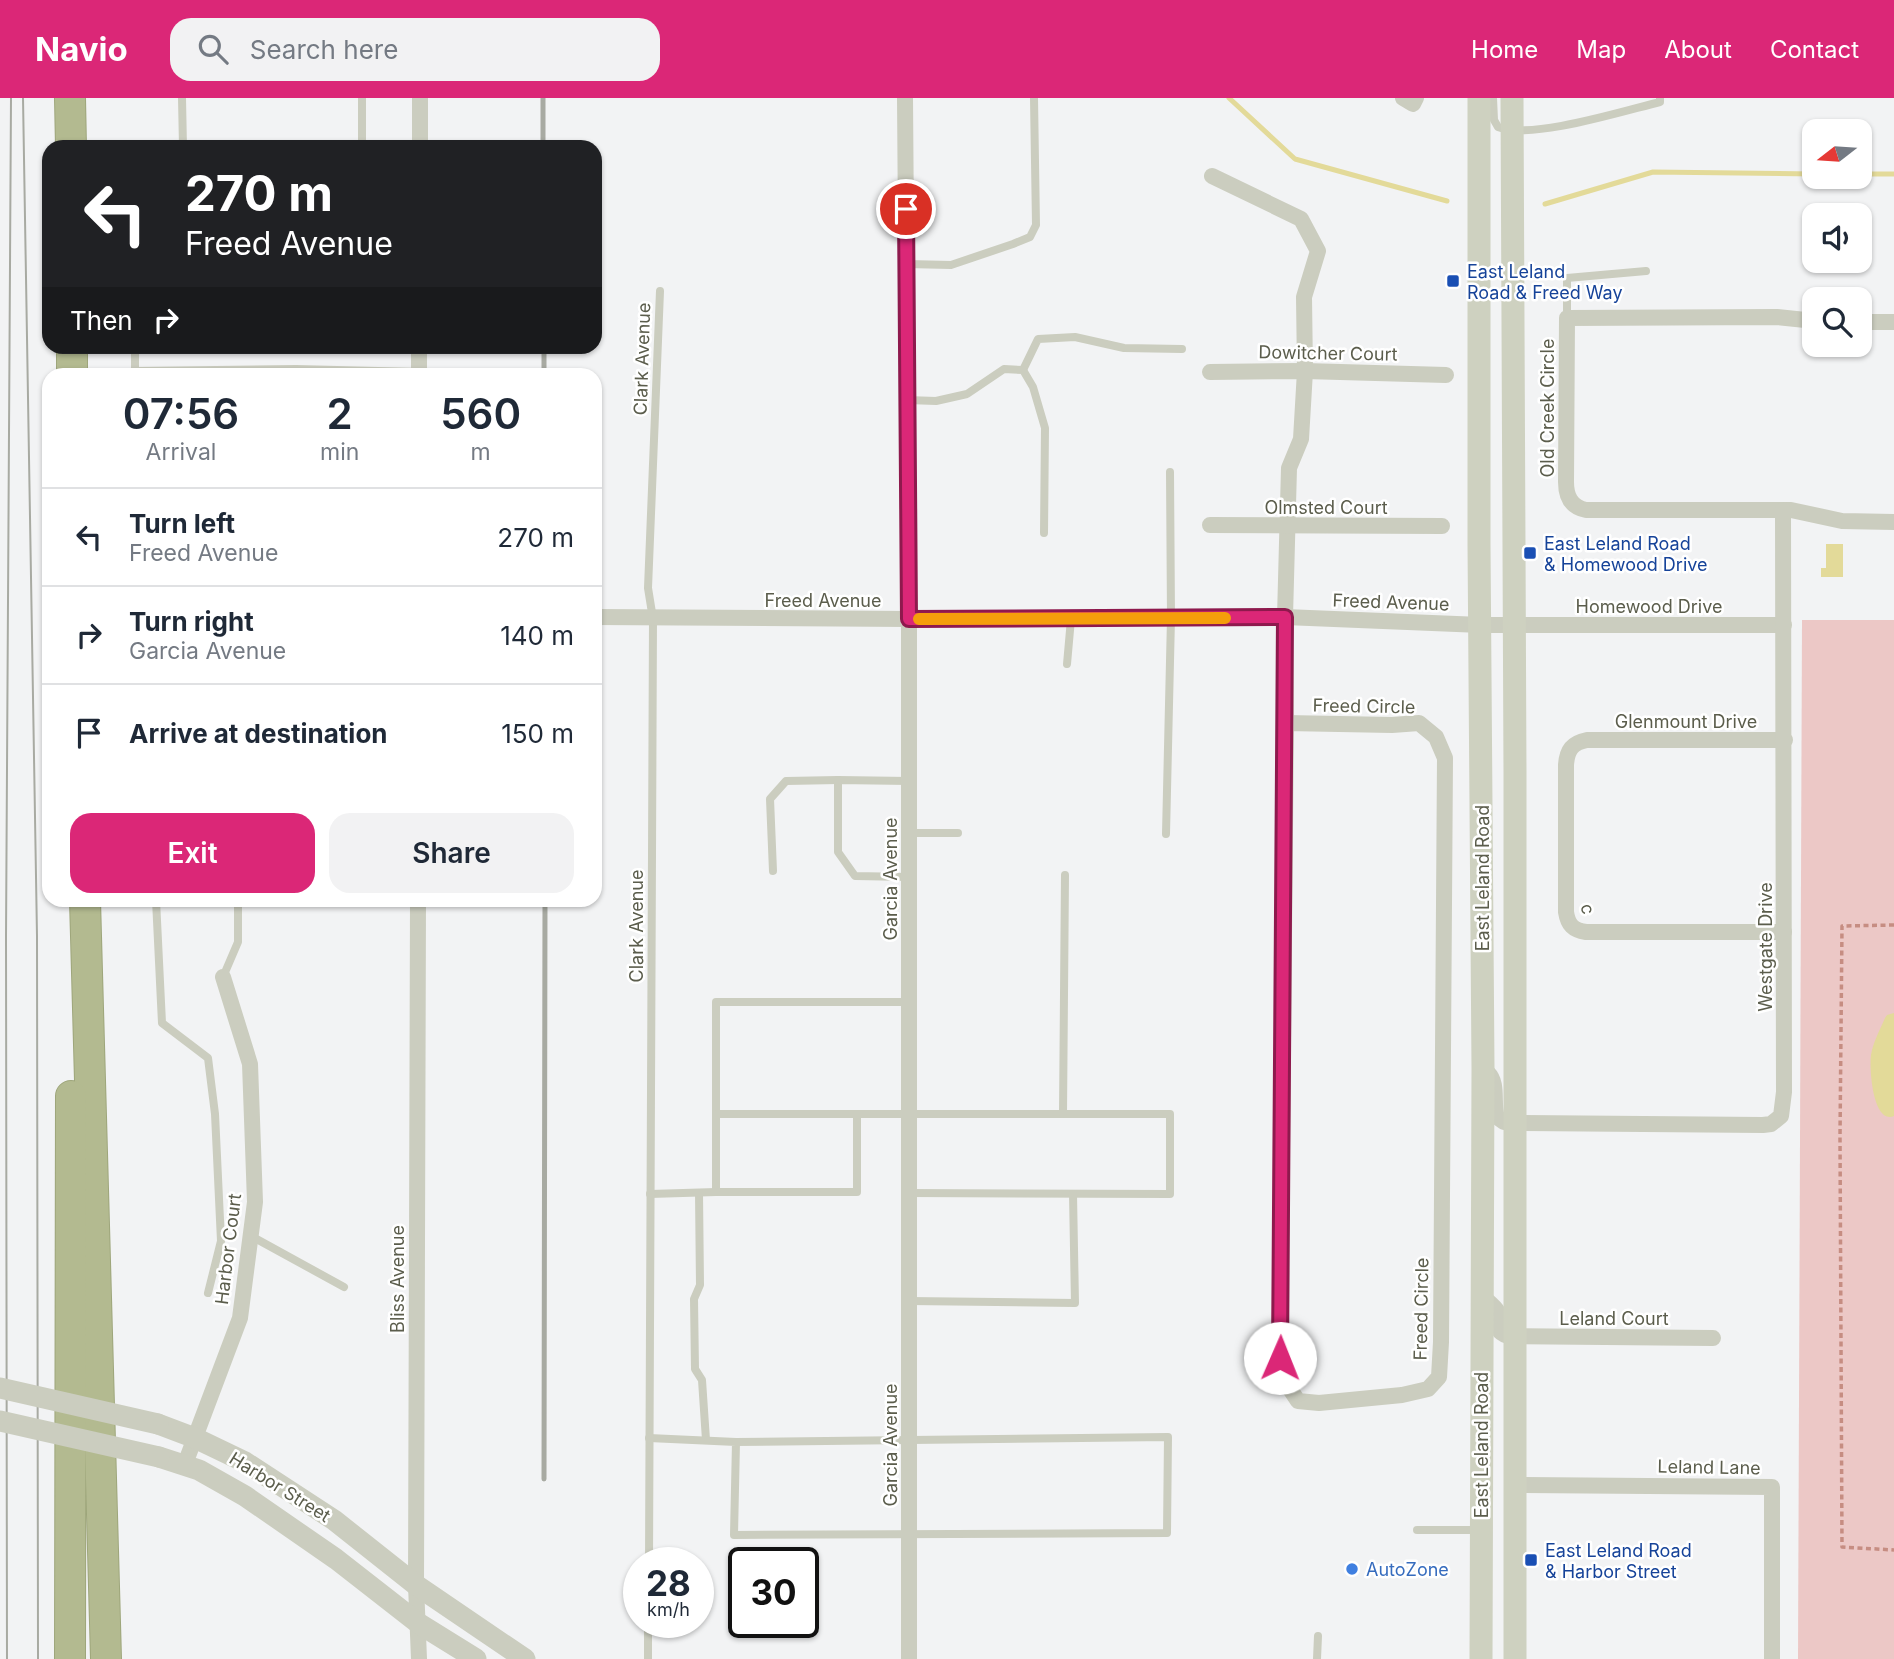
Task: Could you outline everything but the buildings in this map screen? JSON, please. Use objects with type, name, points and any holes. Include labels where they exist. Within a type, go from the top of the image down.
[{"type":"highway","points":[[70,98],[71,140]]},
{"type":"highway","points":[[70,1659],[72,907]]},
{"type":"highway","points":[[85,907],[107,1659]]},
{"type":"main road","name":"East Leland Road","points":[[1479,98],[1483,1068],[1481,1659]]},
{"type":"main road","name":"East Leland Road","points":[[1512,98],[1515,1659]]},
{"type":"street","points":[[419,140],[420,98]]},
{"type":"street","name":"Garcia Avenue","points":[[905,98],[909,619],[909,1659]]},
{"type":"street","name":"Freed Circle","points":[[1212,176],[1301,219],[1318,251],[1304,297],[1305,371],[1301,439],[1289,468],[1287,526],[1280,1358],[1286,1384],[1298,1401],[1320,1403],[1402,1395],[1428,1389],[1439,1377],[1445,758],[1436,737],[1419,723],[1286,723]]},
{"type":"street","name":"Old Creek Circle","points":[[1802,320],[1777,317],[1567,318],[1567,496],[1573,504],[1586,510],[1783,510],[1800,511],[1842,522],[1894,522]]},
{"type":"street","points":[[1872,322],[1894,322]]},
{"type":"street","name":"Dowitcher Court","points":[[1210,372],[1305,371],[1446,375]]},
{"type":"street","name":"Westgate Drive","points":[[1516,1124],[1763,1125],[1778,1119],[1782,1111],[1785,740],[1783,510]]},
{"type":"street","name":"Olmsted Court","points":[[1210,525],[1442,526]]},
{"type":"street","name":"Freed Avenue","points":[[602,617],[1285,617],[1514,625]]},
{"type":"street","name":"Homewood Drive","points":[[1514,625],[1784,625]]},
{"type":"street","name":"Glenmount Drive","points":[[1587,740],[1785,740]]},
{"type":"street","name":"c","points":[[1587,740],[1570,747],[1566,765],[1566,912],[1570,925],[1586,932],[1784,932]]},
{"type":"street","name":"Bliss Avenue","points":[[418,907],[416,1584],[419,1659]]},
{"type":"street","name":"Harbor Court","points":[[185,1464],[240,1318],[255,1202],[250,1064],[223,977]]},
{"type":"street","points":[[1483,1068],[1493,1079],[1497,1117],[1504,1122],[1516,1124]]},
{"type":"street","points":[[1482,1295],[1498,1312],[1500,1332],[1515,1336]]},
{"type":"street","name":"Leland Court","points":[[1515,1336],[1713,1338]]},
{"type":"street","name":"Harbor Street","points":[[0,1388],[158,1424],[245,1462],[334,1520],[416,1584],[525,1659]]},
{"type":"street","name":"Harbor Street","points":[[0,1421],[159,1457],[199,1470],[245,1496],[336,1559],[418,1623],[476,1659]]},
{"type":"street","name":"Leland Lane","points":[[1515,1485],[1772,1487],[1772,1659]]},
{"type":"lane","points":[[182,98],[183,140]]},
{"type":"lane","points":[[362,98],[362,140]]},
{"type":"lane","points":[[906,264],[951,265],[1030,237],[1035,225],[1034,98]]},
{"type":"lane","points":[[1493,98],[1496,124],[1502,129],[1511,130],[1545,129],[1660,102],[1660,98]]},
{"type":"lane","points":[[1567,318],[1567,278],[1646,271]]},
{"type":"lane","name":"Clark Avenue","points":[[649,1547],[653,619],[648,588],[660,291]]},
{"type":"lane","points":[[1023,370],[1038,339],[1075,337],[1124,348],[1182,349]]},
{"type":"lane","points":[[907,400],[936,401],[967,394],[1004,369],[1023,370]]},
{"type":"lane","points":[[1023,370],[1033,387],[1045,428],[1044,533]]},
{"type":"lane","points":[[1166,834],[1171,618],[1170,472]]},
{"type":"lane","points":[[1067,664],[1071,619]]},
{"type":"lane","points":[[838,780],[838,852],[855,876],[909,877]]},
{"type":"lane","points":[[773,871],[770,799],[786,781],[909,781]]},
{"type":"lane","points":[[909,833],[958,833]]},
{"type":"lane","points":[[1063,1114],[1065,875]]},
{"type":"lane","points":[[156,907],[162,1024],[208,1058],[215,1115],[220,1241],[208,1293]]},
{"type":"lane","points":[[223,977],[238,942],[238,907]]},
{"type":"lane","points":[[716,1192],[716,1002],[909,1002]]},
{"type":"lane","points":[[716,1114],[1170,1114],[1170,1194],[909,1193]]},
{"type":"lane","points":[[650,1194],[857,1192],[857,1114]]},
{"type":"lane","points":[[699,1193],[700,1285],[694,1299],[695,1369],[702,1380],[706,1440]]},
{"type":"lane","points":[[909,1301],[1075,1303],[1073,1194]]},
{"type":"lane","points":[[251,1236],[344,1287]]},
{"type":"lane","points":[[649,1438],[736,1442],[1168,1437],[1167,1533],[734,1535],[736,1442]]},
{"type":"lane","points":[[1417,1530],[1481,1530]]},
{"type":"lane","points":[[1317,1659],[1318,1636]]},
{"type":"lane","points":[[648,1638],[648,1659]]},
{"type":"path","points":[[1894,925],[1842,926],[1840,1151],[1842,1547],[1894,1550]]},
{"type":"shaded area","points":[[1826,544],[1843,544],[1843,577],[1821,577],[1821,568],[1826,568]]},
{"type":"shaded area","points":[[1802,620],[1894,620],[1894,1659],[1798,1659]]},
{"type":"shaded area","points":[[1894,1013],[1894,1116],[1887,1117],[1881,1112],[1874,1094],[1871,1055],[1885,1018]]},
{"type":"waterway","points":[[1229,98],[1295,159],[1447,201]]},
{"type":"waterway","points":[[1545,204],[1653,172],[1802,174]]},
{"type":"waterway","points":[[1872,174],[1894,174]]},
{"type":"tram line","points":[[7,1659],[6,937],[11,98]]},
{"type":"tram line","points":[[23,98],[37,936],[38,1659]]},
{"type":"railway","points":[[543,98],[543,140]]},
{"type":"railway","points":[[544,354],[544,368]]},
{"type":"railway","points":[[544,1479],[545,907]]},
{"type":"slow traffic","points":[[919,619],[1225,618]]},
{"type":"place","name":"East Leland Road & Freed Way","points":[[1453,281]]},
{"type":"place","name":"East Leland Road & Homewood Drive","points":[[1530,553]]},
{"type":"place","name":"East Leland Road & Harbor Street","points":[[1531,1560]]},
{"type":"place","name":"AutoZone","points":[[1352,1569]]},
{"type":"route","points":[[906,209],[909,619],[1285,617],[1280,1358]]}]
